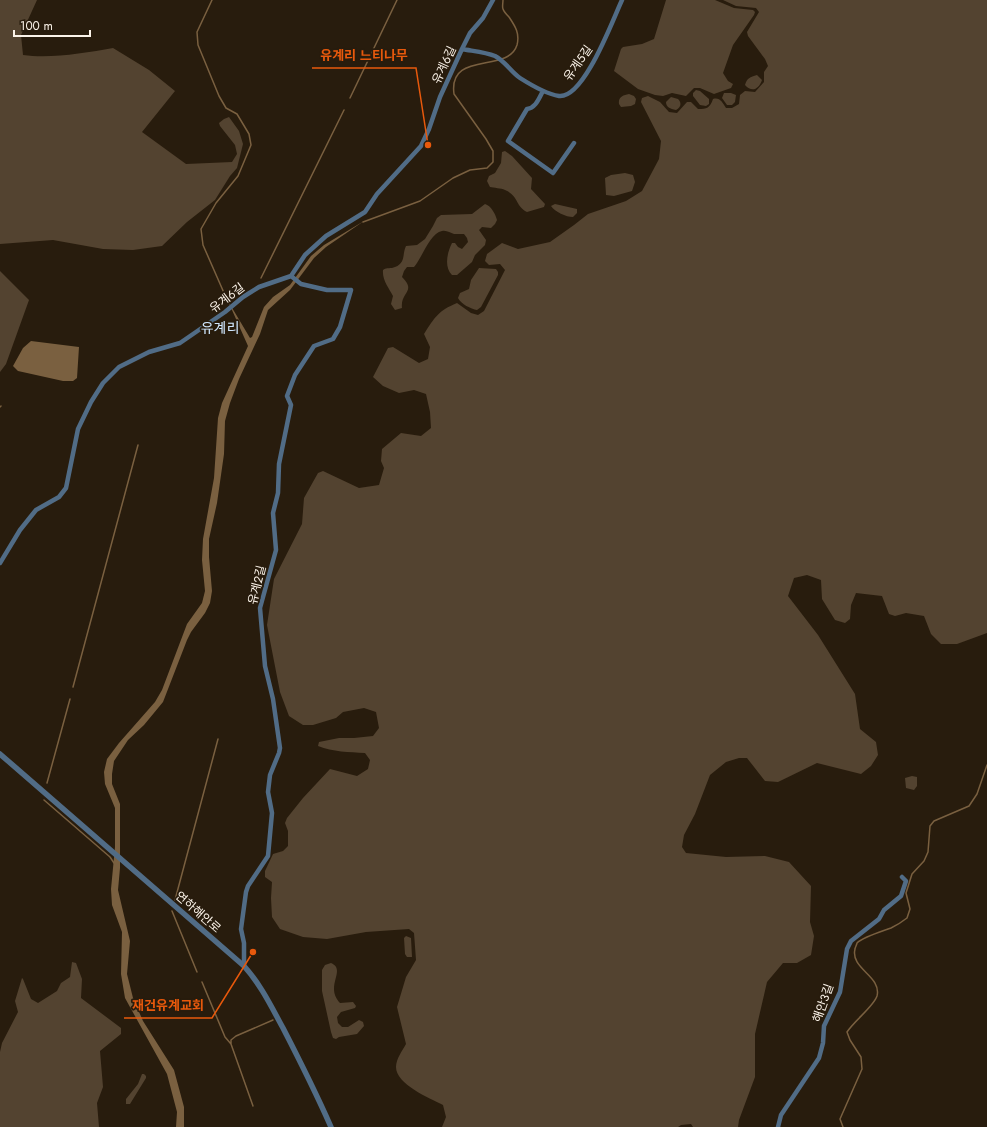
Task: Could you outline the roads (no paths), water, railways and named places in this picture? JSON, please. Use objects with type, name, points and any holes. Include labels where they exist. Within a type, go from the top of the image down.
[{"type":"street","name":"유계6길","points":[[0,563],[20,530],[36,510],[59,497],[66,488],[78,429],[91,402],[103,383],[119,367],[149,352],[180,343],[259,287],[291,276],[305,255],[326,236],[365,212],[376,194],[421,146],[429,129],[440,97],[462,49],[470,33],[483,18],[493,0]]},
{"type":"street","name":"유계5길","points":[[462,49],[495,56],[507,65],[518,77],[544,91],[559,96],[565,95],[578,86],[602,48],[622,0]]},
{"type":"street","points":[[544,91],[536,104],[527,109],[508,141],[553,173],[574,143]]},
{"type":"street","name":"유계2길","points":[[244,966],[244,943],[241,930],[246,892],[248,886],[268,856],[272,813],[268,792],[270,775],[280,748],[273,699],[265,666],[260,608],[276,550],[273,513],[278,493],[279,464],[291,405],[287,396],[295,376],[314,346],[333,339],[340,326],[352,290],[327,290],[302,284],[291,276]]},
{"type":"street","name":"연하해안로","points":[[0,754],[244,966],[260,985],[309,1078],[331,1127]]},
{"type":"street","name":"해안3길","points":[[778,1127],[781,1115],[819,1058],[823,1043],[824,1026],[840,992],[846,948],[851,942],[880,920],[884,910],[901,896],[906,881],[902,877]]},
{"type":"waterway","points":[[212,0],[197,32],[198,45],[219,96],[226,108],[237,114],[249,134],[251,145],[238,176],[216,203],[201,229],[203,245],[228,302]]},
{"type":"waterway","points":[[350,98],[397,0]]},
{"type":"waterway","points":[[363,222],[420,201],[453,178],[470,170],[487,168],[493,162],[493,151],[454,94],[455,80],[460,72],[469,67],[503,59],[511,54],[517,45],[518,37],[516,30],[511,20],[503,10],[503,0]]},
{"type":"waterway","points":[[261,278],[344,110]]},
{"type":"waterway","points":[[73,687],[138,445]]},
{"type":"waterway","points":[[47,783],[70,699]]},
{"type":"waterway","points":[[175,900],[218,739]]},
{"type":"waterway","points":[[843,1127],[840,1119],[862,1069],[861,1057],[850,1040],[847,1032],[872,1004],[877,996],[875,983],[857,962],[855,948],[857,943],[868,936],[891,928],[907,918],[910,909],[906,893],[912,874],[924,861],[928,852],[930,826],[934,821],[969,806],[977,794],[987,765]]},
{"type":"waterway","points":[[44,800],[110,857],[114,863]]},
{"type":"waterway","points":[[172,911],[197,972]]},
{"type":"waterway","points":[[202,982],[225,1037],[231,1044]]},
{"type":"waterway","points":[[253,1106],[231,1044],[231,1040],[236,1036],[273,1020]]},
{"type":"place","name":"유계리 느티나무","points":[[428,145]]},
{"type":"place","name":"재건유계교회","points":[[253,952]]},
{"type":"district","name":"유계리","points":[[220,328]]}]
